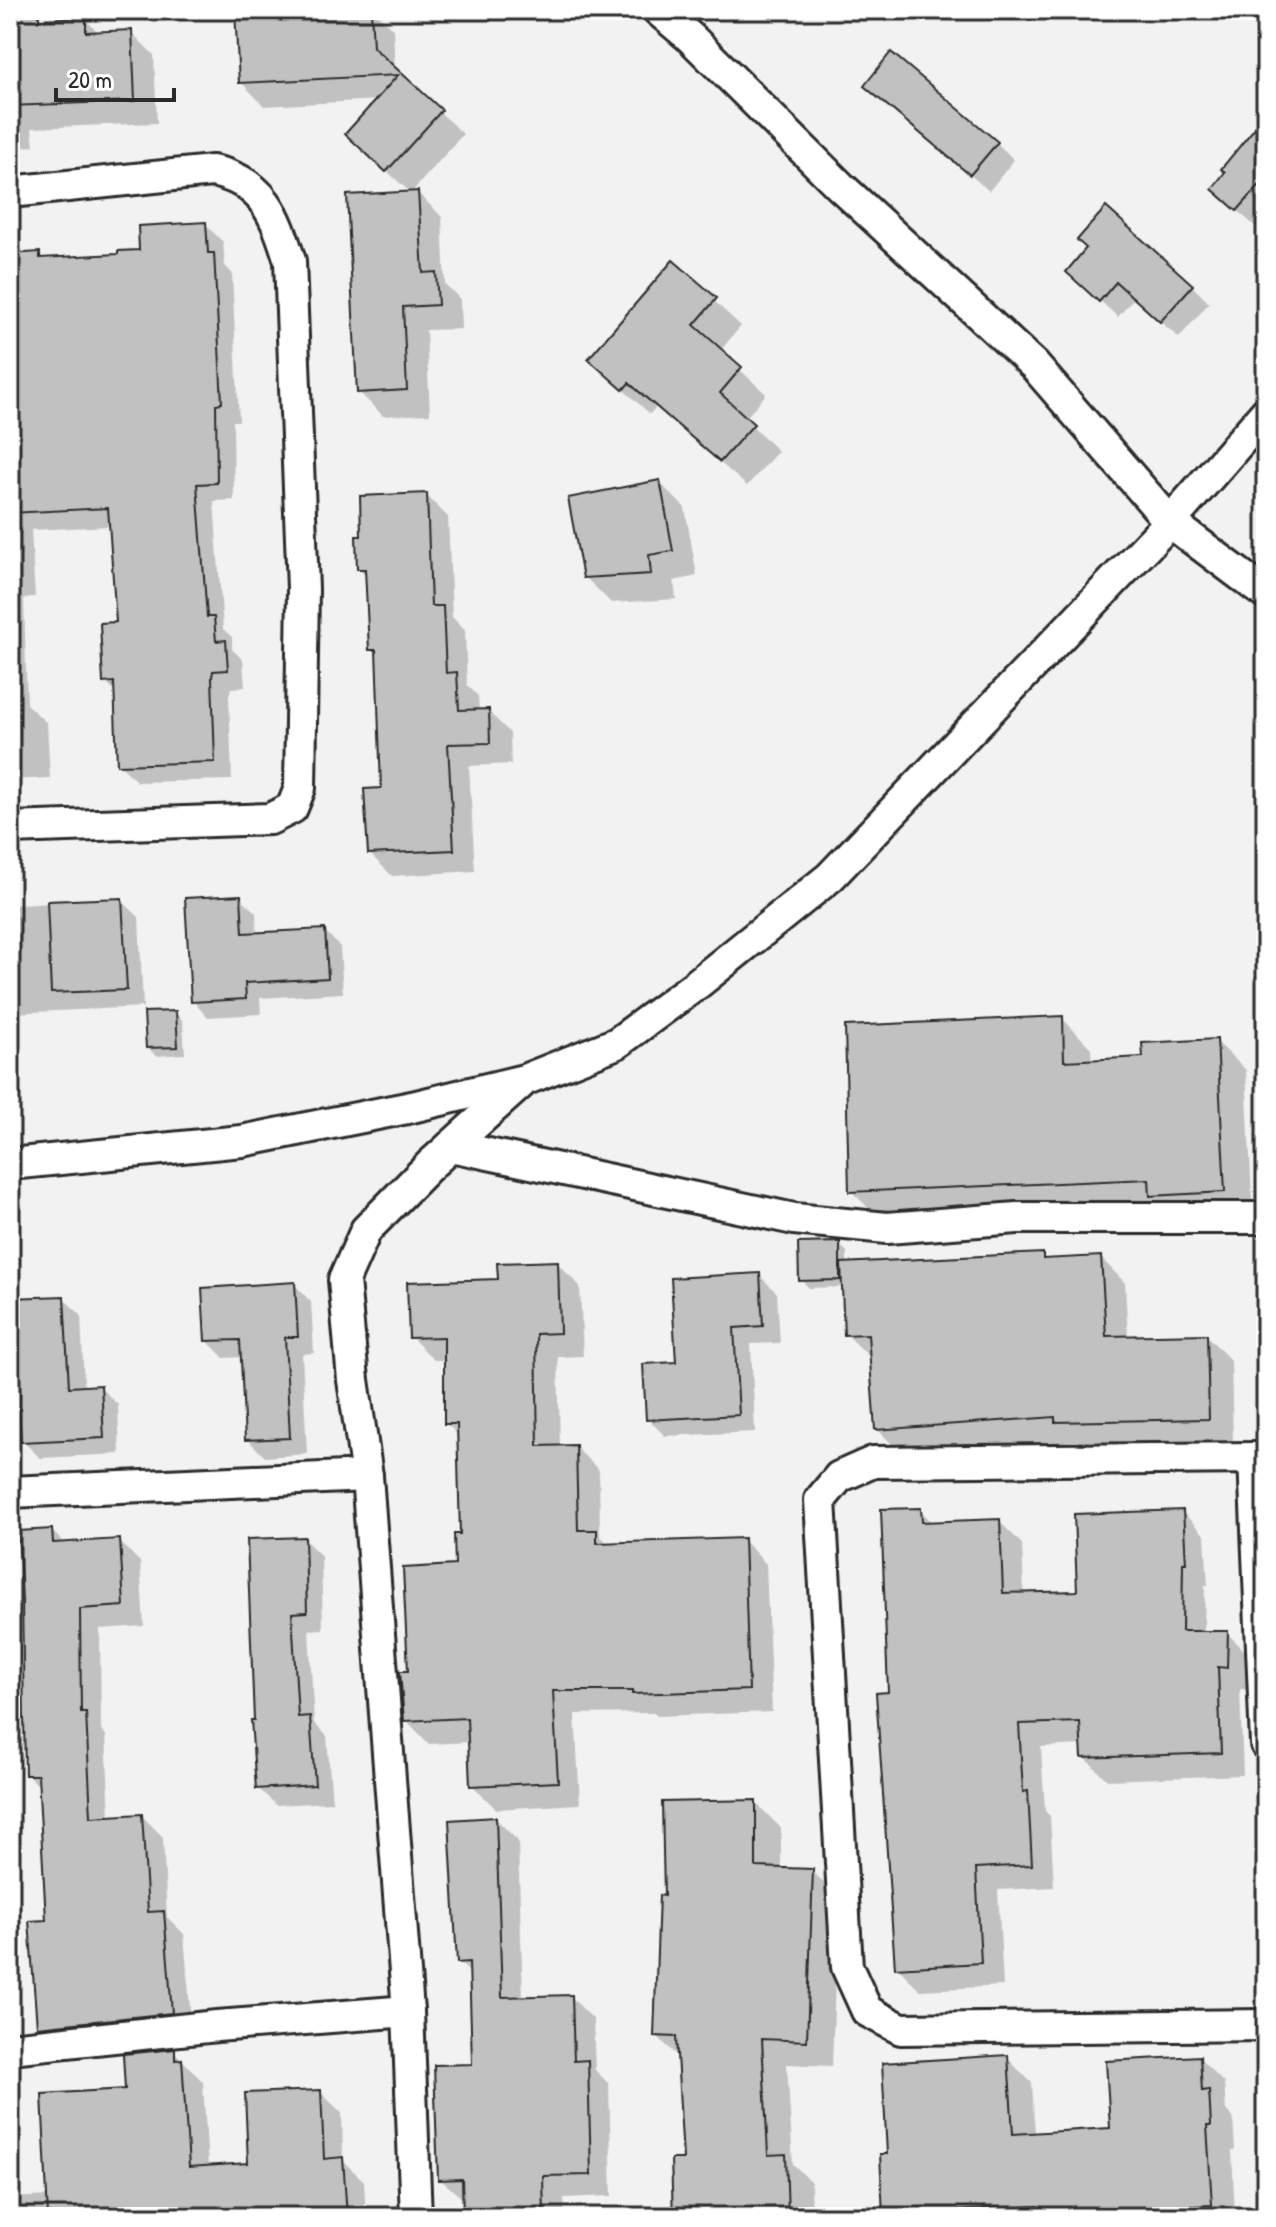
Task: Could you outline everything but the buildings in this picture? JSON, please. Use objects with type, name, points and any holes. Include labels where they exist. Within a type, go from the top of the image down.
[{"type":"street","points":[[658,10],[691,38],[840,186],[1034,365],[1170,522],[1266,594]]},
{"type":"street","points":[[10,192],[212,171],[229,174],[256,189],[277,220],[290,261],[303,589],[300,788],[292,808],[270,819],[10,828]]},
{"type":"street","points":[[10,1164],[242,1141],[412,1107],[524,1080],[617,1043],[697,984],[830,877],[1170,522],[1266,412]]},
{"type":"street","points":[[416,2217],[408,2011],[367,1476],[353,1380],[344,1280],[366,1230],[524,1080]]},
{"type":"street","points":[[451,1146],[794,1219],[887,1228],[1017,1218],[1266,1218]]},
{"type":"street","points":[[1266,1744],[1254,1458],[873,1462],[839,1477],[820,1500],[847,1967],[867,2011],[901,2029],[1266,2025]]},
{"type":"street","points":[[10,1492],[367,1476]]},
{"type":"street","points":[[10,2048],[217,2026],[408,2011]]}]
